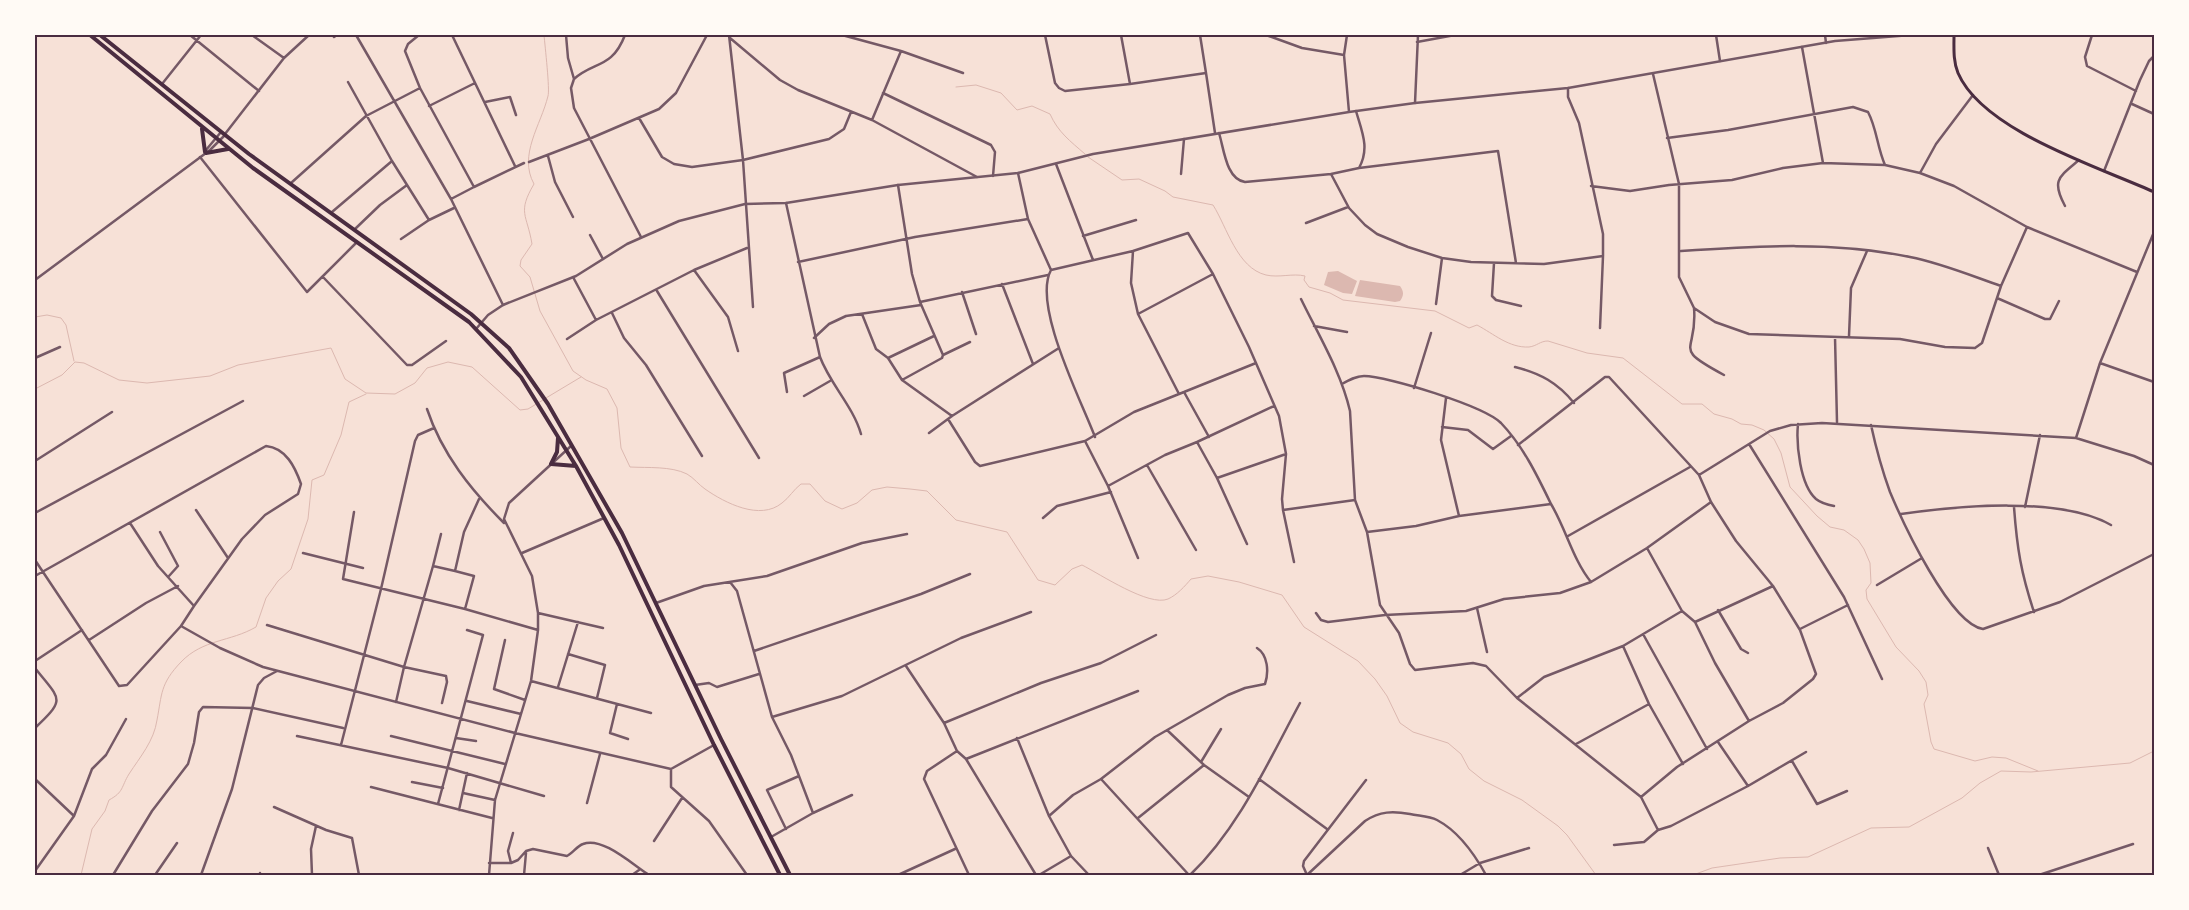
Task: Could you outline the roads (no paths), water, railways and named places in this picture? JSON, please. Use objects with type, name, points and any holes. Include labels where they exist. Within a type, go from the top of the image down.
[{"type":"highway","points":[[90,35],[217,141],[445,304],[476,329],[512,367],[542,408],[605,518],[714,745],[780,875]]},
{"type":"highway","points":[[100,35],[223,133],[481,322],[509,348],[548,404],[622,533],[770,838],[790,875]]},
{"type":"highway","points":[[202,129],[205,153],[228,149]]},
{"type":"highway","points":[[445,304],[449,299]]},
{"type":"highway","points":[[558,436],[557,452],[551,464],[576,466]]},
{"type":"main road","points":[[1954,35],[1956,65],[1962,81],[1990,112],[2013,128],[2079,160],[2154,192]]},
{"type":"street","points":[[190,35],[259,92]]},
{"type":"street","points":[[161,85],[201,35]]},
{"type":"street","points":[[252,35],[284,58]]},
{"type":"street","points":[[35,280],[205,153],[259,92],[284,58],[309,35]]},
{"type":"street","points":[[356,35],[393,102],[451,199],[503,305]]},
{"type":"street","points":[[419,35],[408,44],[405,50],[429,106],[474,186]]},
{"type":"street","points":[[452,35],[515,166]]},
{"type":"street","points":[[566,35],[568,58],[574,79],[571,88],[574,108],[641,237]]},
{"type":"street","points":[[574,79],[603,64],[614,55],[625,35]]},
{"type":"street","points":[[529,162],[589,140],[659,109],[676,92],[707,35]]},
{"type":"street","points":[[842,35],[901,51],[963,74]]},
{"type":"street","points":[[1045,35],[1055,83],[1059,88],[1065,90],[1130,84],[1206,73]]},
{"type":"street","points":[[1122,35],[1130,84]]},
{"type":"street","points":[[1200,35],[1215,134]]},
{"type":"street","points":[[1266,35],[1302,48],[1344,56]]},
{"type":"street","points":[[1347,35],[1344,56],[1349,112]]},
{"type":"street","points":[[1415,102],[1418,35]]},
{"type":"street","points":[[1417,42],[1455,35]]},
{"type":"street","points":[[1716,35],[1720,61]]},
{"type":"street","points":[[1825,35],[1826,43]]},
{"type":"street","points":[[476,329],[481,322],[503,305],[528,297],[573,277],[641,237],[679,221],[744,204],[786,203],[898,185],[1018,173],[1094,154],[1349,112],[1415,102],[1568,88],[1826,43],[1911,35]]},
{"type":"street","points":[[2092,35],[2085,57],[2087,66],[2136,91]]},
{"type":"street","points":[[730,37],[780,80],[872,120],[979,178]]},
{"type":"street","points":[[730,37],[743,160],[744,204],[752,306]]},
{"type":"street","points":[[1802,47],[1823,163]]},
{"type":"street","points":[[872,120],[901,51]]},
{"type":"street","points":[[2104,171],[2149,61],[2154,56]]},
{"type":"street","points":[[1653,74],[1679,184],[1680,277],[1694,308],[1695,318],[1689,345],[1691,354],[1699,362],[1724,375]]},
{"type":"street","points":[[348,82],[366,116],[429,220]]},
{"type":"street","points":[[429,106],[475,83]]},
{"type":"street","points":[[291,183],[366,116],[420,88]]},
{"type":"street","points":[[1568,88],[1568,97],[1579,124],[1603,234],[1600,328]]},
{"type":"street","points":[[883,93],[992,145],[995,152],[993,176]]},
{"type":"street","points":[[1920,174],[1936,144],[1973,95]]},
{"type":"street","points":[[485,102],[510,97],[516,115]]},
{"type":"street","points":[[2132,104],[2154,114]]},
{"type":"street","points":[[1667,138],[1728,130],[1853,107],[1868,112],[1875,126],[1877,148],[1885,165]]},
{"type":"street","points":[[1356,111],[1366,146],[1359,168]]},
{"type":"street","points":[[639,118],[658,153],[674,164],[692,167],[743,160],[834,137],[846,126],[851,112]]},
{"type":"street","points":[[1219,133],[1231,174],[1237,180],[1245,182],[1331,174],[1359,168],[1498,151],[1516,263]]},
{"type":"street","points":[[1181,174],[1184,139]]},
{"type":"street","points":[[548,156],[555,182],[573,217]]},
{"type":"street","points":[[200,157],[303,290],[307,292],[357,242]]},
{"type":"street","points":[[332,212],[392,160]]},
{"type":"street","points":[[2065,206],[2059,194],[2057,184],[2066,168],[2079,160]]},
{"type":"street","points":[[451,199],[524,163]]},
{"type":"street","points":[[1591,186],[1630,191],[1679,184],[1708,184],[1784,168],[1823,163],[1885,165],[1920,174],[1954,186],[2027,227],[2136,272]]},
{"type":"street","points":[[1056,164],[1093,260]]},
{"type":"street","points":[[1018,173],[1028,219],[1051,270]]},
{"type":"street","points":[[1331,174],[1348,207],[1357,218],[1377,234],[1442,258],[1494,263],[1564,263],[1603,256]]},
{"type":"street","points":[[355,228],[380,205],[407,185]]},
{"type":"street","points":[[898,185],[908,238],[912,274],[920,304],[942,355]]},
{"type":"street","points":[[786,203],[814,338],[820,357],[830,380],[857,422],[861,434]]},
{"type":"street","points":[[1306,223],[1348,207]]},
{"type":"street","points":[[401,239],[429,220],[454,208]]},
{"type":"street","points":[[798,262],[908,238],[1028,219]]},
{"type":"street","points":[[1083,236],[1136,220]]},
{"type":"street","points":[[1694,308],[1715,322],[1749,334],[1900,339],[1945,347],[1975,348],[1982,343],[2001,286],[2027,227]]},
{"type":"street","points":[[2076,438],[2100,363],[2154,232]]},
{"type":"street","points":[[1095,437],[1059,348],[1048,308],[1048,275],[1051,270],[1133,251],[1188,233],[1213,274],[1256,363],[1282,425],[1286,454],[1282,499],[1294,562]]},
{"type":"street","points":[[590,236],[604,258]]},
{"type":"street","points":[[1681,251],[1780,245],[1867,251],[1910,257],[2001,286]]},
{"type":"street","points":[[567,339],[596,320],[694,270],[747,248]]},
{"type":"street","points":[[1133,251],[1131,282],[1138,314],[1179,394]]},
{"type":"street","points":[[1849,337],[1852,288],[1867,251]]},
{"type":"street","points":[[1436,304],[1442,258]]},
{"type":"street","points":[[1494,263],[1492,296],[1496,300],[1521,306]]},
{"type":"street","points":[[694,270],[728,318],[738,351]]},
{"type":"street","points":[[1138,314],[1213,274]]},
{"type":"street","points":[[814,338],[829,324],[846,316],[920,304],[962,292],[1048,275]]},
{"type":"street","points":[[322,277],[407,365],[412,365],[446,341]]},
{"type":"street","points":[[573,277],[596,320]]},
{"type":"street","points":[[1002,284],[1033,364]]},
{"type":"street","points":[[657,290],[759,458]]},
{"type":"street","points":[[962,292],[976,334]]},
{"type":"street","points":[[1997,298],[2045,320],[2053,316],[2059,301]]},
{"type":"street","points":[[1301,300],[1342,384],[1350,412],[1355,500],[1367,532],[1377,592],[1385,615],[1399,633],[1410,664],[1415,670],[1481,664],[1491,669],[1517,698],[1641,797],[1658,830]]},
{"type":"street","points":[[612,313],[624,338],[646,365],[702,456]]},
{"type":"street","points":[[862,314],[876,349],[888,358],[902,380],[952,416]]},
{"type":"street","points":[[1314,326],[1347,332]]},
{"type":"street","points":[[1414,388],[1432,333]]},
{"type":"street","points":[[888,358],[934,336]]},
{"type":"street","points":[[1835,336],[1837,422]]},
{"type":"street","points":[[902,380],[942,358],[942,355],[970,342]]},
{"type":"street","points":[[35,358],[60,347]]},
{"type":"street","points":[[929,433],[952,416],[1059,348]]},
{"type":"street","points":[[787,392],[784,373],[820,357]]},
{"type":"street","points":[[948,419],[974,462],[980,466],[1086,441],[1134,412],[1256,363]]},
{"type":"street","points":[[2100,363],[2154,382]]},
{"type":"street","points":[[1515,367],[1548,379],[1562,389],[1574,403]]},
{"type":"street","points":[[1342,384],[1364,376],[1414,388],[1492,416],[1512,436],[1535,470],[1568,536],[1583,572],[1591,582]]},
{"type":"street","points":[[1518,445],[1574,403],[1602,378],[1609,377],[1698,475],[1711,502],[1736,541],[1773,586],[1800,630],[1816,674],[1813,679],[1783,703],[1749,721],[1683,764],[1641,797]]},
{"type":"street","points":[[804,396],[830,380]]},
{"type":"street","points":[[1184,392],[1209,437]]},
{"type":"street","points":[[1446,398],[1442,427],[1444,456],[1459,516]]},
{"type":"street","points":[[35,514],[243,400]]},
{"type":"street","points":[[1108,486],[1147,465],[1274,406]]},
{"type":"street","points":[[427,408],[434,428],[466,484],[505,524],[522,554],[532,576],[538,613],[538,630],[531,681],[495,800],[492,818],[489,875]]},
{"type":"street","points":[[35,461],[112,412]]},
{"type":"street","points":[[1698,475],[1770,431],[1798,424],[1837,422],[2076,438],[2134,456],[2154,465]]},
{"type":"street","points":[[1798,424],[1800,461],[1809,490],[1817,500],[1834,506]]},
{"type":"street","points":[[1871,425],[1886,478],[1900,514],[1956,612],[1975,628],[1982,629],[2060,602],[2154,554]]},
{"type":"street","points":[[1442,427],[1468,430],[1493,449],[1512,436]]},
{"type":"street","points":[[341,745],[353,690],[381,589],[415,441],[418,435],[434,428]]},
{"type":"street","points":[[2026,507],[2040,435]]},
{"type":"street","points":[[1086,441],[1111,492],[1138,558]]},
{"type":"street","points":[[1196,442],[1217,478],[1247,544]]},
{"type":"street","points":[[1749,444],[1848,605],[1882,679]]},
{"type":"street","points":[[505,524],[504,515],[509,503],[572,445]]},
{"type":"street","points":[[35,560],[42,572],[119,686],[123,687],[181,626],[228,558],[265,515],[298,494],[301,484],[299,477],[291,462],[275,447],[266,446],[130,523],[42,572],[35,576]]},
{"type":"street","points":[[1217,478],[1286,454]]},
{"type":"street","points":[[1147,465],[1196,550]]},
{"type":"street","points":[[1568,536],[1690,466]]},
{"type":"street","points":[[1043,518],[1057,506],[1111,492]]},
{"type":"street","points":[[456,571],[464,532],[479,499]]},
{"type":"street","points":[[1283,510],[1355,500]]},
{"type":"street","points":[[1316,613],[1321,620],[1328,622],[1385,615],[1457,612],[1504,599],[1560,593],[1591,582],[1647,548],[1711,502]]},
{"type":"street","points":[[1367,532],[1416,526],[1459,516],[1551,504]]},
{"type":"street","points":[[2014,507],[2016,543],[2021,574],[2034,612]]},
{"type":"street","points":[[1900,514],[1940,508],[2026,507],[2072,511],[2103,520],[2111,525]]},
{"type":"street","points":[[196,510],[228,558]]},
{"type":"street","points":[[354,512],[343,580],[465,609],[538,630]]},
{"type":"street","points":[[522,554],[605,518]]},
{"type":"street","points":[[130,523],[158,566],[194,606]]},
{"type":"street","points":[[160,532],[178,566],[169,576]]},
{"type":"street","points":[[396,702],[441,534]]},
{"type":"street","points":[[656,603],[704,586],[767,576],[862,543],[907,534]]},
{"type":"street","points":[[1647,548],[1682,610],[1695,622],[1715,663],[1749,721]]},
{"type":"street","points":[[303,553],[363,568]]},
{"type":"street","points":[[1877,586],[1923,557]]},
{"type":"street","points":[[433,566],[474,576],[465,609]]},
{"type":"street","points":[[754,651],[921,594],[970,574]]},
{"type":"street","points":[[730,582],[737,591],[772,717],[791,755],[813,813]]},
{"type":"street","points":[[89,640],[146,603],[178,586]]},
{"type":"street","points":[[1695,622],[1773,586]]},
{"type":"street","points":[[1800,630],[1848,605]]},
{"type":"street","points":[[1477,608],[1487,652]]},
{"type":"street","points":[[1517,698],[1549,675],[1622,646],[1682,610]]},
{"type":"street","points":[[1718,610],[1741,649],[1748,653]]},
{"type":"street","points":[[772,717],[842,696],[961,638],[1031,612]]},
{"type":"street","points":[[538,613],[603,628]]},
{"type":"street","points":[[558,688],[578,622]]},
{"type":"street","points":[[267,625],[404,667],[446,676],[447,682],[442,703]]},
{"type":"street","points":[[181,626],[220,648],[277,671],[515,733],[671,770],[714,745]]},
{"type":"street","points":[[35,661],[82,630]]},
{"type":"street","points":[[438,804],[482,635],[481,632],[467,630]]},
{"type":"street","points":[[1644,634],[1707,749]]},
{"type":"street","points":[[944,722],[1041,683],[1101,663],[1156,635]]},
{"type":"street","points":[[505,640],[494,689],[525,700]]},
{"type":"street","points":[[1622,646],[1649,704],[1683,764]]},
{"type":"street","points":[[1049,816],[1074,795],[1101,779],[1146,743],[1167,730],[1228,695],[1245,688],[1266,684],[1265,657],[1257,648]]},
{"type":"street","points":[[568,654],[606,665],[598,698]]},
{"type":"street","points":[[906,666],[944,722],[957,751],[966,759],[1037,875],[1070,856]]},
{"type":"street","points":[[35,668],[57,697],[58,703],[55,710],[35,728]]},
{"type":"street","points":[[201,875],[230,797],[258,685],[264,678],[277,671]]},
{"type":"street","points":[[695,685],[709,683],[717,687],[759,674]]},
{"type":"street","points":[[531,681],[651,713]]},
{"type":"street","points":[[966,759],[1138,691]]},
{"type":"street","points":[[466,701],[521,714]]},
{"type":"street","points":[[1101,779],[1189,875],[1206,860],[1249,797],[1300,703]]},
{"type":"street","points":[[617,704],[610,733],[628,739]]},
{"type":"street","points":[[1576,744],[1649,704]]},
{"type":"street","points":[[113,875],[152,811],[188,764],[201,709],[208,706],[253,708],[344,728]]},
{"type":"street","points":[[35,871],[74,816],[92,769],[106,755],[126,719]]},
{"type":"street","points":[[1200,762],[1221,729]]},
{"type":"street","points":[[1167,730],[1200,762],[1249,797]]},
{"type":"street","points":[[297,736],[448,768],[544,796]]},
{"type":"street","points":[[391,736],[505,764]]},
{"type":"street","points":[[456,738],[476,742]]},
{"type":"street","points":[[1017,738],[1049,816],[1070,856],[1089,875]]},
{"type":"street","points":[[1718,742],[1748,786]]},
{"type":"street","points":[[957,751],[926,771],[924,779],[955,849],[969,875]]},
{"type":"street","points":[[1614,845],[1644,842],[1658,830],[1670,826],[1748,786],[1806,752]]},
{"type":"street","points":[[588,802],[600,754]]},
{"type":"street","points":[[1792,761],[1817,804],[1847,791]]},
{"type":"street","points":[[1138,818],[1204,765]]},
{"type":"street","points":[[671,770],[670,787],[709,821],[747,875]]},
{"type":"street","points":[[459,810],[467,774]]},
{"type":"street","points":[[786,829],[767,790],[799,776]]},
{"type":"street","points":[[35,779],[74,816]]},
{"type":"street","points":[[1259,779],[1327,829]]},
{"type":"street","points":[[1366,780],[1304,861],[1303,866],[1307,875],[1365,821],[1376,814],[1386,812],[1437,819],[1451,829],[1480,863],[1486,875]]},
{"type":"street","points":[[412,782],[443,788]]},
{"type":"street","points":[[371,787],[492,818]]},
{"type":"street","points":[[463,793],[495,800]]},
{"type":"street","points":[[770,838],[813,813],[852,795]]},
{"type":"street","points":[[654,841],[682,798]]},
{"type":"street","points":[[274,807],[316,826],[352,838],[359,875]]},
{"type":"street","points":[[312,875],[311,849],[316,826]]},
{"type":"street","points":[[511,863],[508,851],[513,833]]},
{"type":"street","points":[[155,875],[178,842]]},
{"type":"street","points":[[489,863],[511,863],[518,860],[526,851],[533,849],[567,856],[584,844],[596,843],[607,847],[649,875]]},
{"type":"street","points":[[2039,875],[2133,844]]},
{"type":"street","points":[[1460,875],[1480,863],[1530,848]]},
{"type":"street","points":[[1988,848],[1999,875]]},
{"type":"street","points":[[898,875],[955,849]]},
{"type":"street","points":[[524,875],[526,851]]},
{"type":"street","points":[[632,875],[640,869]]},
{"type":"waterway","points":[[544,35],[548,96],[532,140],[528,162],[534,184],[526,201],[525,214],[532,244],[521,260],[520,266],[530,277],[540,311],[573,371],[586,380],[607,389],[617,408],[621,448],[630,467],[681,471],[722,500],[753,510],[773,508],[785,501],[801,484],[810,484],[825,501],[842,509],[857,503],[872,490],[887,487],[927,491],[956,520],[1007,532],[1038,580],[1055,585],[1072,569],[1082,565],[1137,594],[1160,600],[1168,599],[1175,595],[1191,579],[1208,576],[1239,582],[1282,595],[1304,627],[1358,661],[1375,679],[1387,696],[1400,723],[1413,732],[1448,743],[1461,754],[1469,769],[1484,781],[1522,800],[1558,826],[1567,835],[1596,875]]},
{"type":"waterway","points":[[956,87],[976,85],[1001,93],[1017,110],[1032,106],[1050,114],[1061,131],[1085,154]]},
{"type":"waterway","points":[[1088,157],[1122,180],[1139,179],[1165,191],[1173,197],[1213,205],[1240,256],[1256,271],[1266,275],[1305,276],[1304,280],[1309,287],[1330,293],[1343,300],[1435,311],[1469,328],[1477,325],[1502,340],[1522,347],[1534,346],[1548,341],[1587,353],[1623,358],[1682,404],[1702,404],[1714,414],[1764,430],[1774,439],[1781,453],[1790,487],[1830,527],[1844,530],[1858,540],[1864,549],[1870,563],[1871,583],[1866,590],[1867,599],[1896,647],[1919,671],[1926,682],[1928,695],[1924,704],[1934,749],[1975,761],[1992,757],[2006,758],[2038,771]]},
{"type":"waterway","points":[[35,317],[47,315],[61,318],[66,325],[74,361]]},
{"type":"waterway","points":[[35,389],[62,375],[75,362],[84,363],[119,380],[147,383],[210,376],[238,365],[331,348],[345,379],[366,393],[395,394],[415,383],[427,368],[448,362],[472,367],[520,410],[528,409],[543,400]]},
{"type":"waterway","points":[[546,398],[581,377]]},
{"type":"waterway","points":[[81,875],[92,829],[105,811],[109,800],[120,792],[153,735],[165,683],[181,662],[198,649],[256,627],[266,598],[278,581],[291,569],[308,519],[312,480],[324,475],[341,435],[349,402],[366,394]]},
{"type":"waterway","points":[[1693,875],[1712,868],[1780,858],[1808,857],[1871,828],[1909,827],[1962,798],[1980,783],[2001,771],[2031,772],[2130,763],[2154,751]]}]
